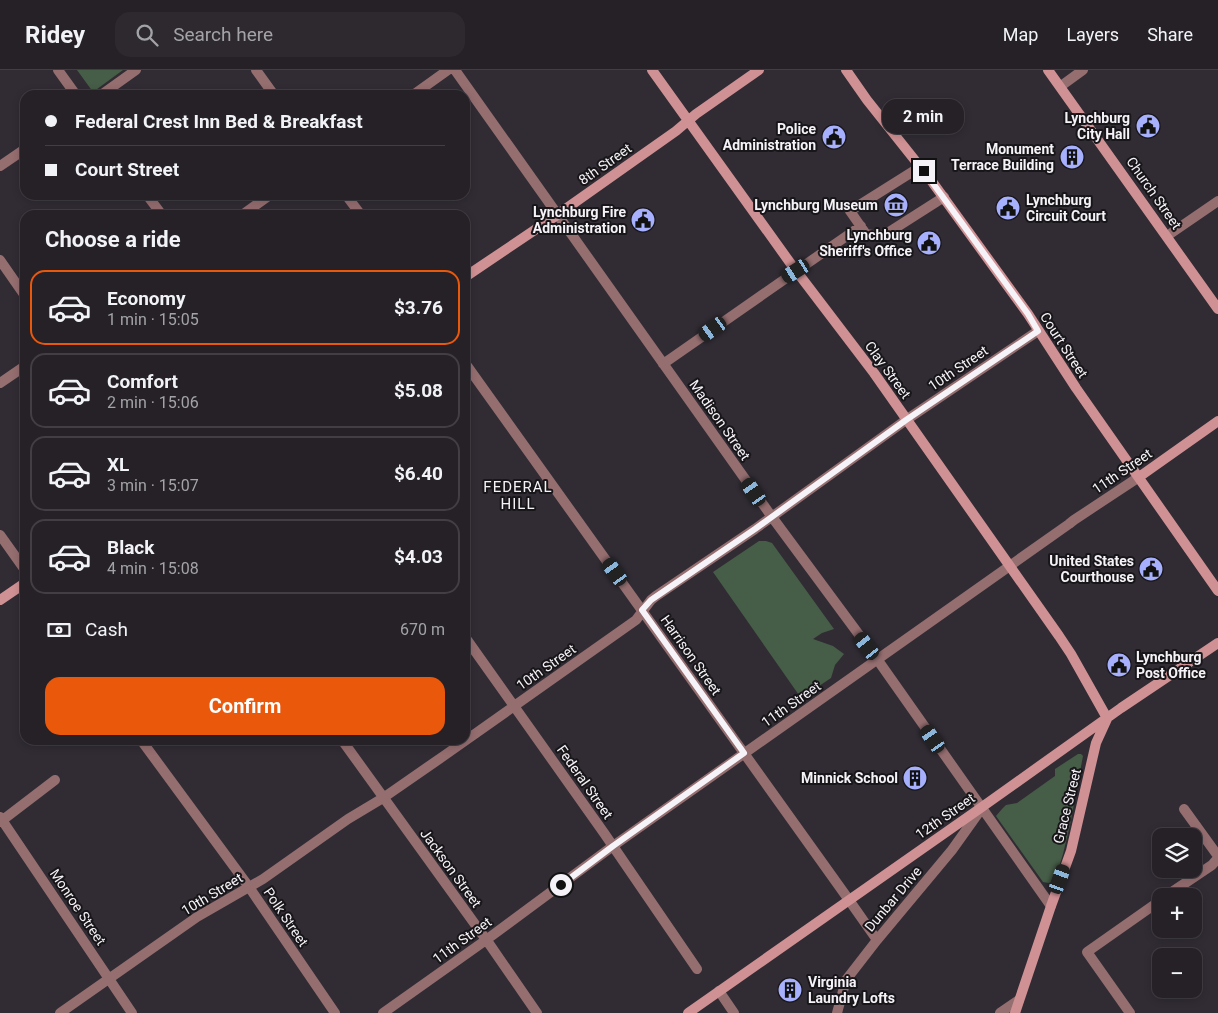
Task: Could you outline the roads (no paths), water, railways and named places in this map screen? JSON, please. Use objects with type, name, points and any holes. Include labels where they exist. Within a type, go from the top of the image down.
[{"type":"street","points":[[58,70],[72,90]]},
{"type":"street","points":[[108,90],[136,70]]},
{"type":"street","points":[[256,70],[270,90]]},
{"type":"street","points":[[420,90],[448,70]]},
{"type":"street","name":"Madison Street","points":[[455,70],[469,90]]},
{"type":"street","name":"Clay Street","points":[[652,70],[796,271],[874,374],[1071,654],[1107,718]]},
{"type":"street","name":"8th Street","points":[[470,274],[557,215],[759,70]]},
{"type":"street","name":"Court Street","points":[[846,70],[944,196],[1023,307],[1076,388],[1218,591]]},
{"type":"street","name":"Church Street","points":[[1048,70],[1218,309]]},
{"type":"street","points":[[1061,86],[1084,70]]},
{"type":"street","name":"Madison Street","points":[[470,91],[1051,906]]},
{"type":"street","points":[[0,166],[20,152]]},
{"type":"street","points":[[920,167],[850,211],[866,234],[879,236],[886,234],[944,196]]},
{"type":"street","points":[[249,210],[263,200]]},
{"type":"street","points":[[1167,236],[1218,201]]},
{"type":"street","points":[[663,364],[860,226]]},
{"type":"street","points":[[0,260],[20,289]]},
{"type":"street","name":"10th Street","points":[[470,739],[636,620],[642,610],[656,596],[772,517],[906,420],[1038,331]]},
{"type":"street","points":[[0,383],[20,369]]},
{"type":"street","name":"Harrison Street","points":[[470,369],[877,940]]},
{"type":"street","name":"11th Street","points":[[383,1013],[744,753],[1074,520],[1218,421]]},
{"type":"street","points":[[0,535],[20,563]]},
{"type":"street","points":[[0,600],[20,586]]},
{"type":"street","name":"12th Street","points":[[688,1013],[982,808],[1107,718],[1218,643]]},
{"type":"street","name":"Federal Street","points":[[470,644],[613,846],[697,969]]},
{"type":"street","name":"Grace Street","points":[[1015,1013],[1071,851],[1096,743],[1107,718]]},
{"type":"street","name":"Polk Street","points":[[145,745],[249,887],[335,1013]]},
{"type":"street","name":"Jackson Street","points":[[346,745],[537,1013]]},
{"type":"street","name":"10th Street","points":[[60,1013],[197,918],[263,879],[348,819],[383,798],[461,745]]},
{"type":"street","points":[[1,820],[56,780]]},
{"type":"street","name":"Dunbar Drive","points":[[836,1013],[846,980],[952,850],[982,808]]},
{"type":"street","points":[[1178,888],[1212,865],[1218,857],[1184,810]]},
{"type":"street","name":"Monroe Street","points":[[1,820],[132,1013]]},
{"type":"street","points":[[1130,1013],[1087,952],[1152,906]]},
{"type":"street","points":[[719,991],[734,1013]]},
{"type":"street","points":[[1000,1013],[1019,1000]]},
{"type":"place","name":"Lynchburg City Hall","points":[[1148,126]]},
{"type":"place","name":"Police Administration","points":[[834,137]]},
{"type":"place","name":"Monument Terrace Building","points":[[1072,157]]},
{"type":"place","name":"Lynchburg Museum","points":[[896,205]]},
{"type":"place","name":"Lynchburg Circuit Court","points":[[1008,208]]},
{"type":"place","name":"Lynchburg Fire Administration","points":[[643,220]]},
{"type":"place","name":"Lynchburg Sheriff's Office","points":[[929,243]]},
{"type":"place","name":"United States Courthouse","points":[[1151,569]]},
{"type":"place","name":"Lynchburg Post Office","points":[[1119,665]]},
{"type":"place","name":"Minnick School","points":[[915,778]]},
{"type":"place","name":"Virginia Laundry Lofts","points":[[790,990]]},
{"type":"district","name":"FEDERAL HILL","points":[[518,496]]}]
